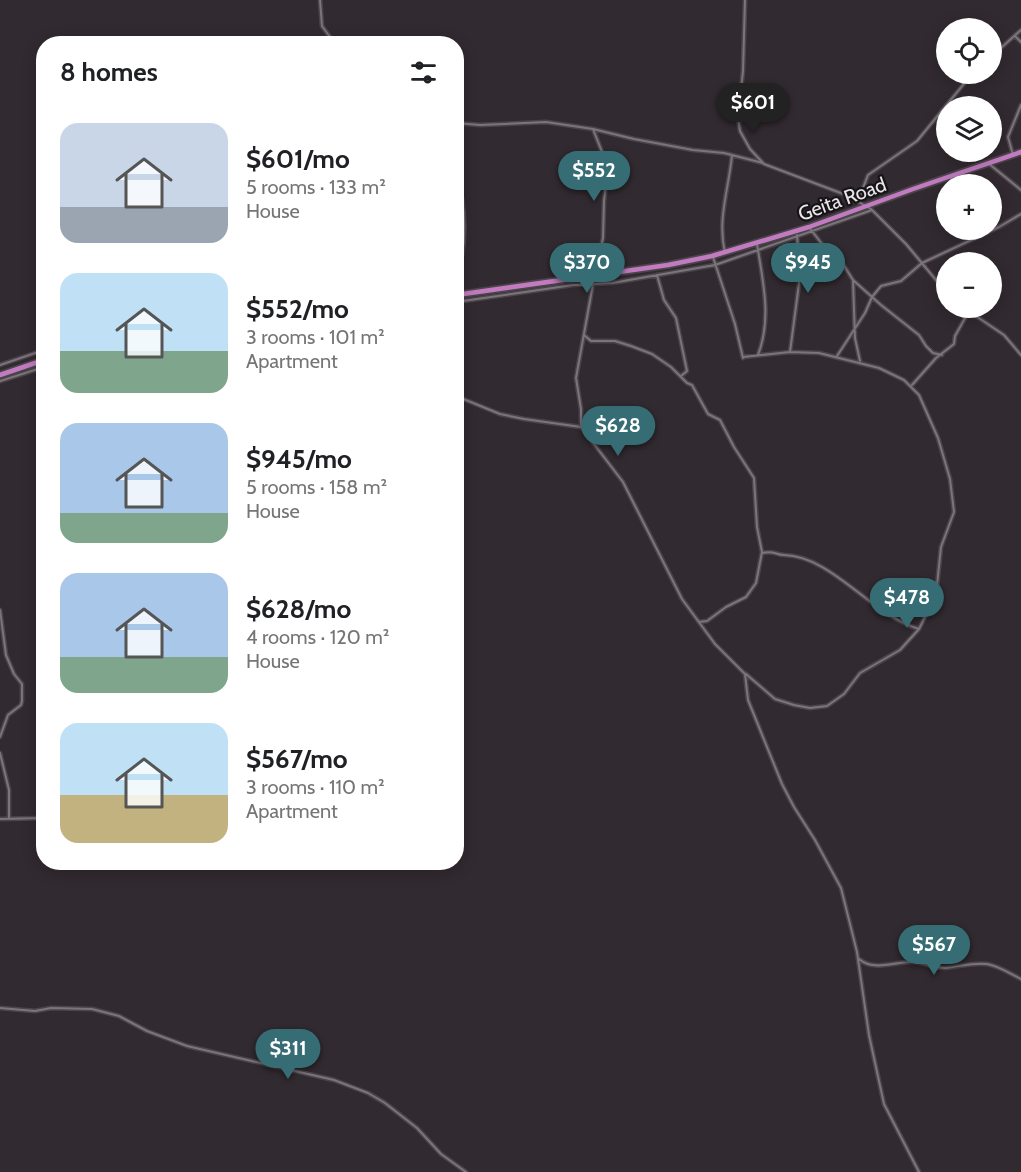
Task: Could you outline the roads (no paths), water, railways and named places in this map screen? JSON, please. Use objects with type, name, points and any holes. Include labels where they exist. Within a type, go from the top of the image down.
[{"type":"highway","name":"Geita Road","points":[[959,174],[1021,152]]},
{"type":"highway","name":"Geita Road","points":[[464,294],[668,265],[725,253],[797,234],[936,182]]},
{"type":"highway","points":[[0,375],[36,363]]},
{"type":"street","points":[[320,0],[322,26],[329,36]]},
{"type":"street","points":[[745,0],[743,71],[738,124],[750,149],[764,164]]},
{"type":"street","points":[[1002,47],[1021,30]]},
{"type":"street","points":[[1014,36],[1021,42]]},
{"type":"street","points":[[858,201],[868,175],[917,141],[964,84]]},
{"type":"street","points":[[1013,155],[1008,137],[1021,105]]},
{"type":"street","points":[[464,123],[495,125],[533,122],[593,129],[634,139],[732,155],[764,164],[867,206],[936,280]]},
{"type":"street","points":[[593,129],[604,157],[607,175],[603,238],[595,275]]},
{"type":"street","points":[[725,253],[722,216],[732,155]]},
{"type":"street","points":[[988,164],[1021,190]]},
{"type":"street","points":[[872,210],[847,220],[811,229],[825,248],[843,264],[853,280],[921,337],[933,353],[942,355]]},
{"type":"street","points":[[1002,224],[1021,214]]},
{"type":"street","points":[[464,301],[619,282],[715,265],[758,251],[797,234],[800,276],[790,352]]},
{"type":"street","points":[[837,356],[865,313],[872,297],[884,284],[901,281],[922,263],[970,240]]},
{"type":"street","points":[[757,244],[763,274],[766,317],[758,355]]},
{"type":"street","points":[[593,284],[576,378],[581,409],[581,427],[627,487],[679,593],[715,644],[745,674],[780,702],[807,707],[827,706],[846,693],[860,673],[900,650],[919,629],[935,598],[942,542],[954,512],[950,479],[940,444],[919,395],[911,386],[891,373],[837,356],[790,352],[743,357],[731,310],[712,256]]},
{"type":"street","points":[[657,275],[664,300],[676,318],[687,371],[681,376]]},
{"type":"street","points":[[853,280],[856,346],[861,362]]},
{"type":"street","points":[[911,386],[936,358],[954,344],[955,336],[965,318]]},
{"type":"street","points":[[979,318],[1004,335],[1021,355]]},
{"type":"street","points":[[584,336],[591,341],[619,342],[646,352],[657,357],[681,376],[692,386],[708,414],[720,420],[754,478],[757,527],[762,554],[756,583],[746,597],[726,607],[707,621],[699,622]]},
{"type":"street","points":[[0,364],[36,353]]},
{"type":"street","points":[[0,381],[36,370]]},
{"type":"street","points":[[464,399],[500,414],[581,427]]},
{"type":"street","points":[[762,554],[773,551],[808,559],[843,580],[882,612],[919,629]]},
{"type":"street","points":[[0,610],[6,655],[14,674],[22,684],[21,705],[8,716],[0,737]]},
{"type":"street","points":[[745,674],[748,700],[784,787],[841,888],[859,959],[868,1035],[884,1104],[919,1172]]},
{"type":"street","points":[[0,753],[9,790],[9,818]]},
{"type":"street","points":[[0,819],[36,818]]},
{"type":"street","points":[[859,959],[865,964],[882,966],[913,962],[943,968],[964,964],[986,964],[1000,968],[1021,979]]},
{"type":"street","points":[[0,1008],[35,1011],[51,1008],[80,1008],[109,1013],[187,1046],[337,1081],[380,1100],[417,1128],[441,1154],[465,1172]]}]
